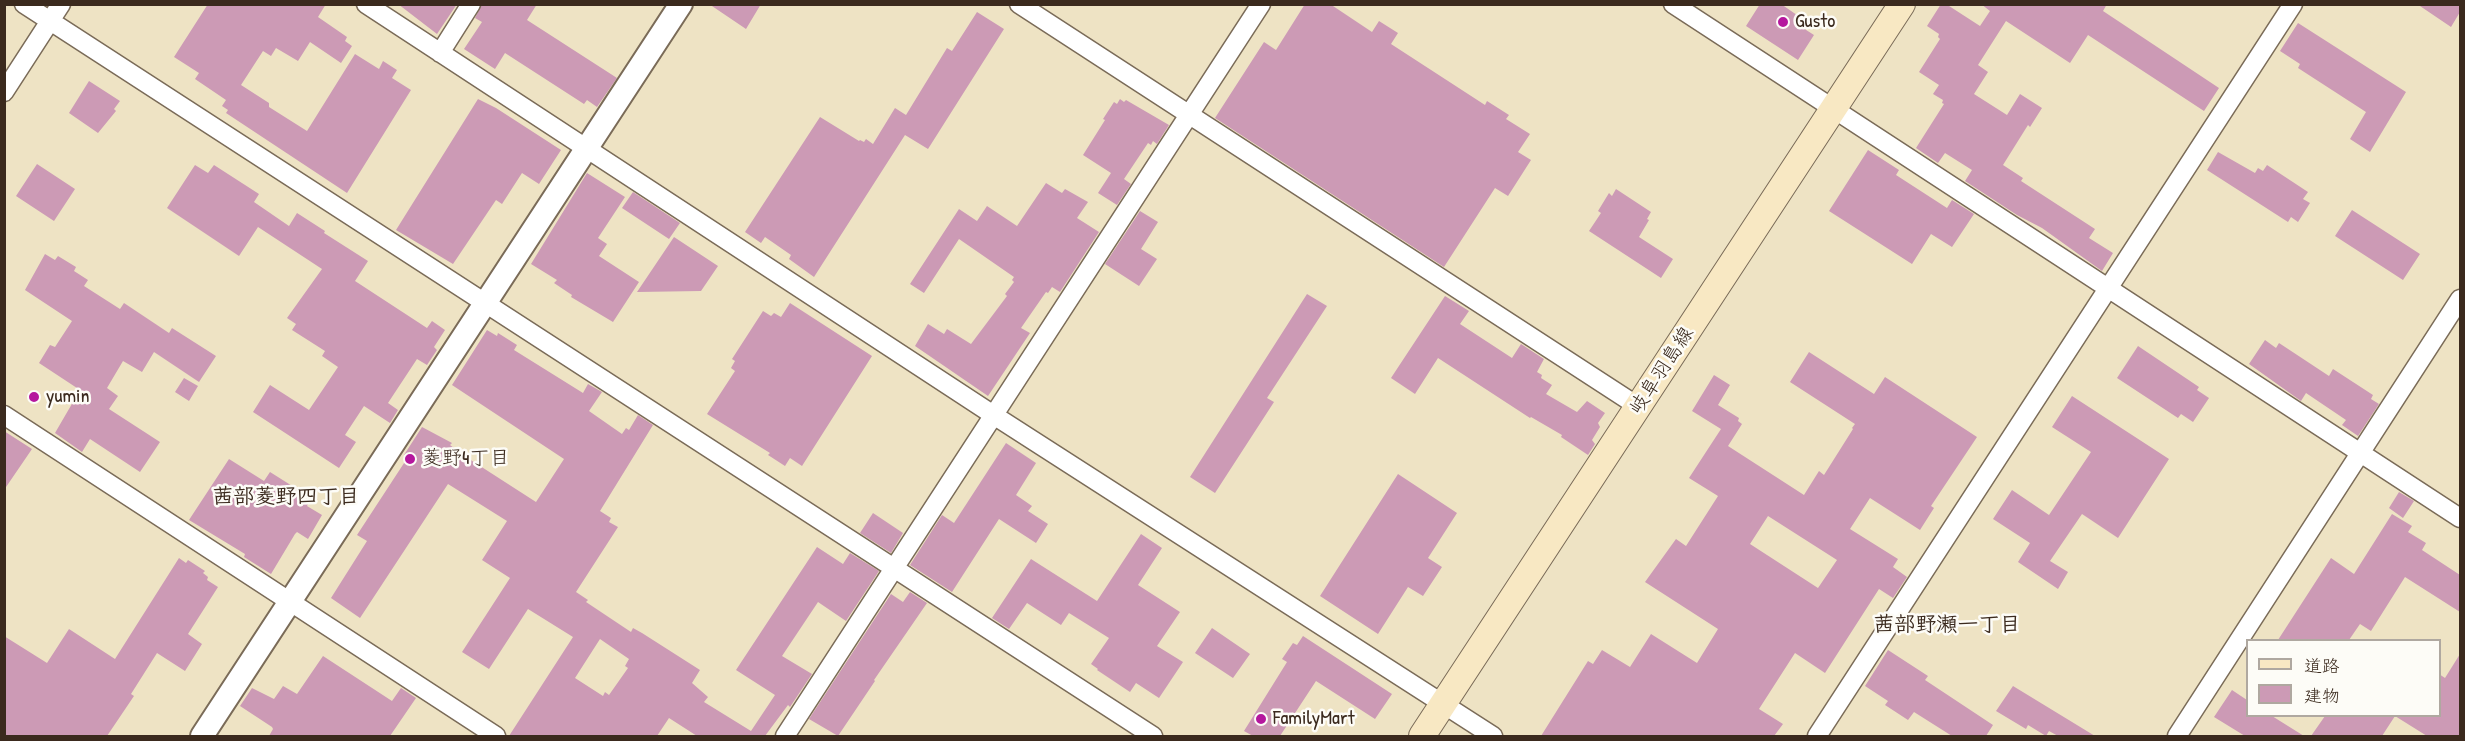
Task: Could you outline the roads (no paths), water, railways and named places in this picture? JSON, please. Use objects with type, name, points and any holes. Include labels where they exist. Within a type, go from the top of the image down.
[{"type":"main road","name":"岐阜羽島線","points":[[1422,736],[1902,4]]},
{"type":"street","points":[[24,4],[1153,736]]},
{"type":"street","points":[[4,92],[61,4]]},
{"type":"street","points":[[366,4],[393,12],[440,52],[587,149],[995,416],[1493,736]]},
{"type":"street","points":[[440,52],[471,4]]},
{"type":"street","points":[[202,736],[681,4]]},
{"type":"street","points":[[1019,4],[1639,407]]},
{"type":"street","points":[[785,736],[1261,4]]},
{"type":"street","points":[[1673,4],[2460,518]]},
{"type":"street","points":[[1817,736],[2293,4]]},
{"type":"street","points":[[2177,736],[2460,299]]},
{"type":"street","points":[[4,414],[496,736]]},
{"type":"place","name":"Gusto","points":[[1783,22]]},
{"type":"place","name":"yumin","points":[[34,397]]},
{"type":"place","name":"菱野4丁目","points":[[410,459]]},
{"type":"place","name":"FamilyMart","points":[[1261,719]]},
{"type":"district","name":"茜部菱野四丁目","points":[[286,497]]},
{"type":"district","name":"茜部野瀬一丁目","points":[[1947,625]]}]
